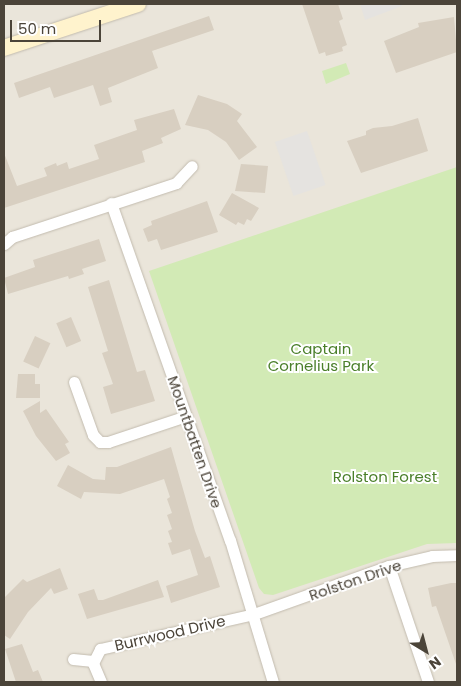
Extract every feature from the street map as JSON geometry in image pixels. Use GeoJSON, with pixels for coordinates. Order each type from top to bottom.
{"type":"FeatureCollection","features":[{"type":"Feature","properties":{"kind":"street"},"geometry":{"type":"LineString","coordinates":[[4,48],[138,4]]}},
{"type":"Feature","properties":{"kind":"street"},"geometry":{"type":"LineString","coordinates":[[4,244],[12,238],[176,183],[192,166]]}},
{"type":"Feature","properties":{"kind":"street","name":"Mountbatten Drive"},"geometry":{"type":"LineString","coordinates":[[112,203],[254,614],[273,682]]}},
{"type":"Feature","properties":{"kind":"street"},"geometry":{"type":"LineString","coordinates":[[74,382],[93,435],[100,442],[108,442],[186,416]]}},
{"type":"Feature","properties":{"kind":"street","name":"Rolston Drive"},"geometry":{"type":"LineString","coordinates":[[254,614],[389,566],[432,556],[457,555]]}},
{"type":"Feature","properties":{"kind":"street"},"geometry":{"type":"LineString","coordinates":[[389,566],[428,682]]}},
{"type":"Feature","properties":{"kind":"street","name":"Burrwood Drive"},"geometry":{"type":"LineString","coordinates":[[93,661],[100,649],[254,614]]}},
{"type":"Feature","properties":{"kind":"street"},"geometry":{"type":"LineString","coordinates":[[73,659],[93,661],[101,682]]}},
{"type":"Feature","properties":{"kind":"shaded area"},"geometry":{"type":"Polygon","coordinates":[[[4,4],[457,4],[457,682],[4,682],[4,4]]]}},
{"type":"Feature","properties":{"kind":"shaded area"},"geometry":{"type":"Polygon","coordinates":[[[360,4],[401,4],[402,6],[365,20],[360,4]]]}},
{"type":"Feature","properties":{"kind":"shaded area"},"geometry":{"type":"Polygon","coordinates":[[[307,131],[326,185],[293,196],[275,142],[307,131]]]}},
{"type":"Feature","properties":{"kind":"green space"},"geometry":{"type":"Polygon","coordinates":[[[346,63],[350,74],[326,84],[322,71],[346,63]]]}},
{"type":"Feature","properties":{"kind":"green space","name":"Captain Cornelius Park"},"geometry":{"type":"Polygon","coordinates":[[[457,167],[457,543],[427,544],[273,595],[264,594],[259,588],[149,271],[457,167]]]}},
{"type":"Feature","properties":{"kind":"building"},"geometry":{"type":"Polygon","coordinates":[[[302,4],[338,4],[343,19],[339,21],[347,45],[342,47],[343,51],[326,56],[325,52],[319,54],[302,4]]]}},
{"type":"Feature","properties":{"kind":"building"},"geometry":{"type":"Polygon","coordinates":[[[209,16],[214,30],[152,51],[158,68],[108,88],[112,102],[100,106],[93,85],[54,98],[50,87],[19,98],[14,83],[209,16]]]}},
{"type":"Feature","properties":{"kind":"building"},"geometry":{"type":"Polygon","coordinates":[[[454,17],[457,52],[396,73],[384,41],[419,27],[418,23],[454,17]]]}},
{"type":"Feature","properties":{"kind":"building"},"geometry":{"type":"Polygon","coordinates":[[[198,95],[227,104],[242,114],[237,121],[257,147],[239,160],[226,142],[208,130],[185,125],[198,95]]]}},
{"type":"Feature","properties":{"kind":"building"},"geometry":{"type":"Polygon","coordinates":[[[174,109],[181,129],[161,138],[163,143],[142,151],[145,162],[4,208],[4,153],[17,186],[47,176],[44,168],[56,163],[57,166],[67,162],[69,169],[99,159],[94,145],[137,130],[134,120],[174,109]]]}},
{"type":"Feature","properties":{"kind":"building"},"geometry":{"type":"Polygon","coordinates":[[[418,118],[428,151],[361,173],[347,141],[366,135],[366,131],[373,128],[392,126],[418,118]]]}},
{"type":"Feature","properties":{"kind":"building"},"geometry":{"type":"Polygon","coordinates":[[[241,164],[268,166],[265,193],[235,191],[241,164]]]}},
{"type":"Feature","properties":{"kind":"building"},"geometry":{"type":"Polygon","coordinates":[[[232,193],[259,208],[251,221],[247,219],[244,225],[238,222],[236,225],[219,215],[232,193]]]}},
{"type":"Feature","properties":{"kind":"building"},"geometry":{"type":"Polygon","coordinates":[[[207,201],[218,232],[161,250],[157,239],[148,242],[143,229],[152,225],[151,221],[207,201]]]}},
{"type":"Feature","properties":{"kind":"building"},"geometry":{"type":"Polygon","coordinates":[[[99,239],[106,261],[82,269],[84,274],[69,279],[68,276],[8,294],[4,278],[35,267],[33,260],[99,239]]]}},
{"type":"Feature","properties":{"kind":"building"},"geometry":{"type":"Polygon","coordinates":[[[109,280],[137,372],[145,370],[155,401],[111,414],[103,387],[113,384],[102,353],[108,351],[88,287],[109,280]]]}},
{"type":"Feature","properties":{"kind":"building"},"geometry":{"type":"Polygon","coordinates":[[[71,317],[81,341],[66,347],[56,323],[71,317]]]}},
{"type":"Feature","properties":{"kind":"building"},"geometry":{"type":"Polygon","coordinates":[[[35,336],[50,343],[39,369],[23,361],[35,336]]]}},
{"type":"Feature","properties":{"kind":"building"},"geometry":{"type":"Polygon","coordinates":[[[18,374],[35,374],[35,384],[40,384],[40,398],[16,398],[18,374]]]}},
{"type":"Feature","properties":{"kind":"building"},"geometry":{"type":"Polygon","coordinates":[[[40,401],[40,413],[46,409],[69,442],[65,444],[70,453],[56,461],[36,436],[23,411],[40,401]]]}},
{"type":"Feature","properties":{"kind":"building"},"geometry":{"type":"Polygon","coordinates":[[[171,447],[195,531],[205,558],[210,556],[220,587],[171,603],[166,586],[198,575],[190,549],[172,555],[168,543],[172,542],[168,531],[172,529],[167,515],[172,513],[167,499],[170,497],[164,479],[120,494],[84,492],[81,499],[57,486],[68,465],[93,479],[105,480],[106,467],[117,467],[171,447]]]}},
{"type":"Feature","properties":{"kind":"building"},"geometry":{"type":"Polygon","coordinates":[[[60,568],[68,589],[54,594],[51,588],[28,612],[10,639],[4,635],[4,598],[23,579],[27,582],[60,568]]]}},
{"type":"Feature","properties":{"kind":"building"},"geometry":{"type":"Polygon","coordinates":[[[158,580],[164,597],[87,619],[78,594],[94,589],[98,600],[103,600],[158,580]]]}},
{"type":"Feature","properties":{"kind":"building"},"geometry":{"type":"Polygon","coordinates":[[[457,583],[456,664],[436,606],[432,607],[428,588],[457,583]]]}},
{"type":"Feature","properties":{"kind":"building"},"geometry":{"type":"Polygon","coordinates":[[[22,644],[33,672],[38,670],[43,682],[16,682],[5,649],[22,644]]]}},
{"type":"Feature","properties":{"kind":"park label","name":"Rolston Forest"},"geometry":{"type":"Point","coordinates":[385,477]}}]}
